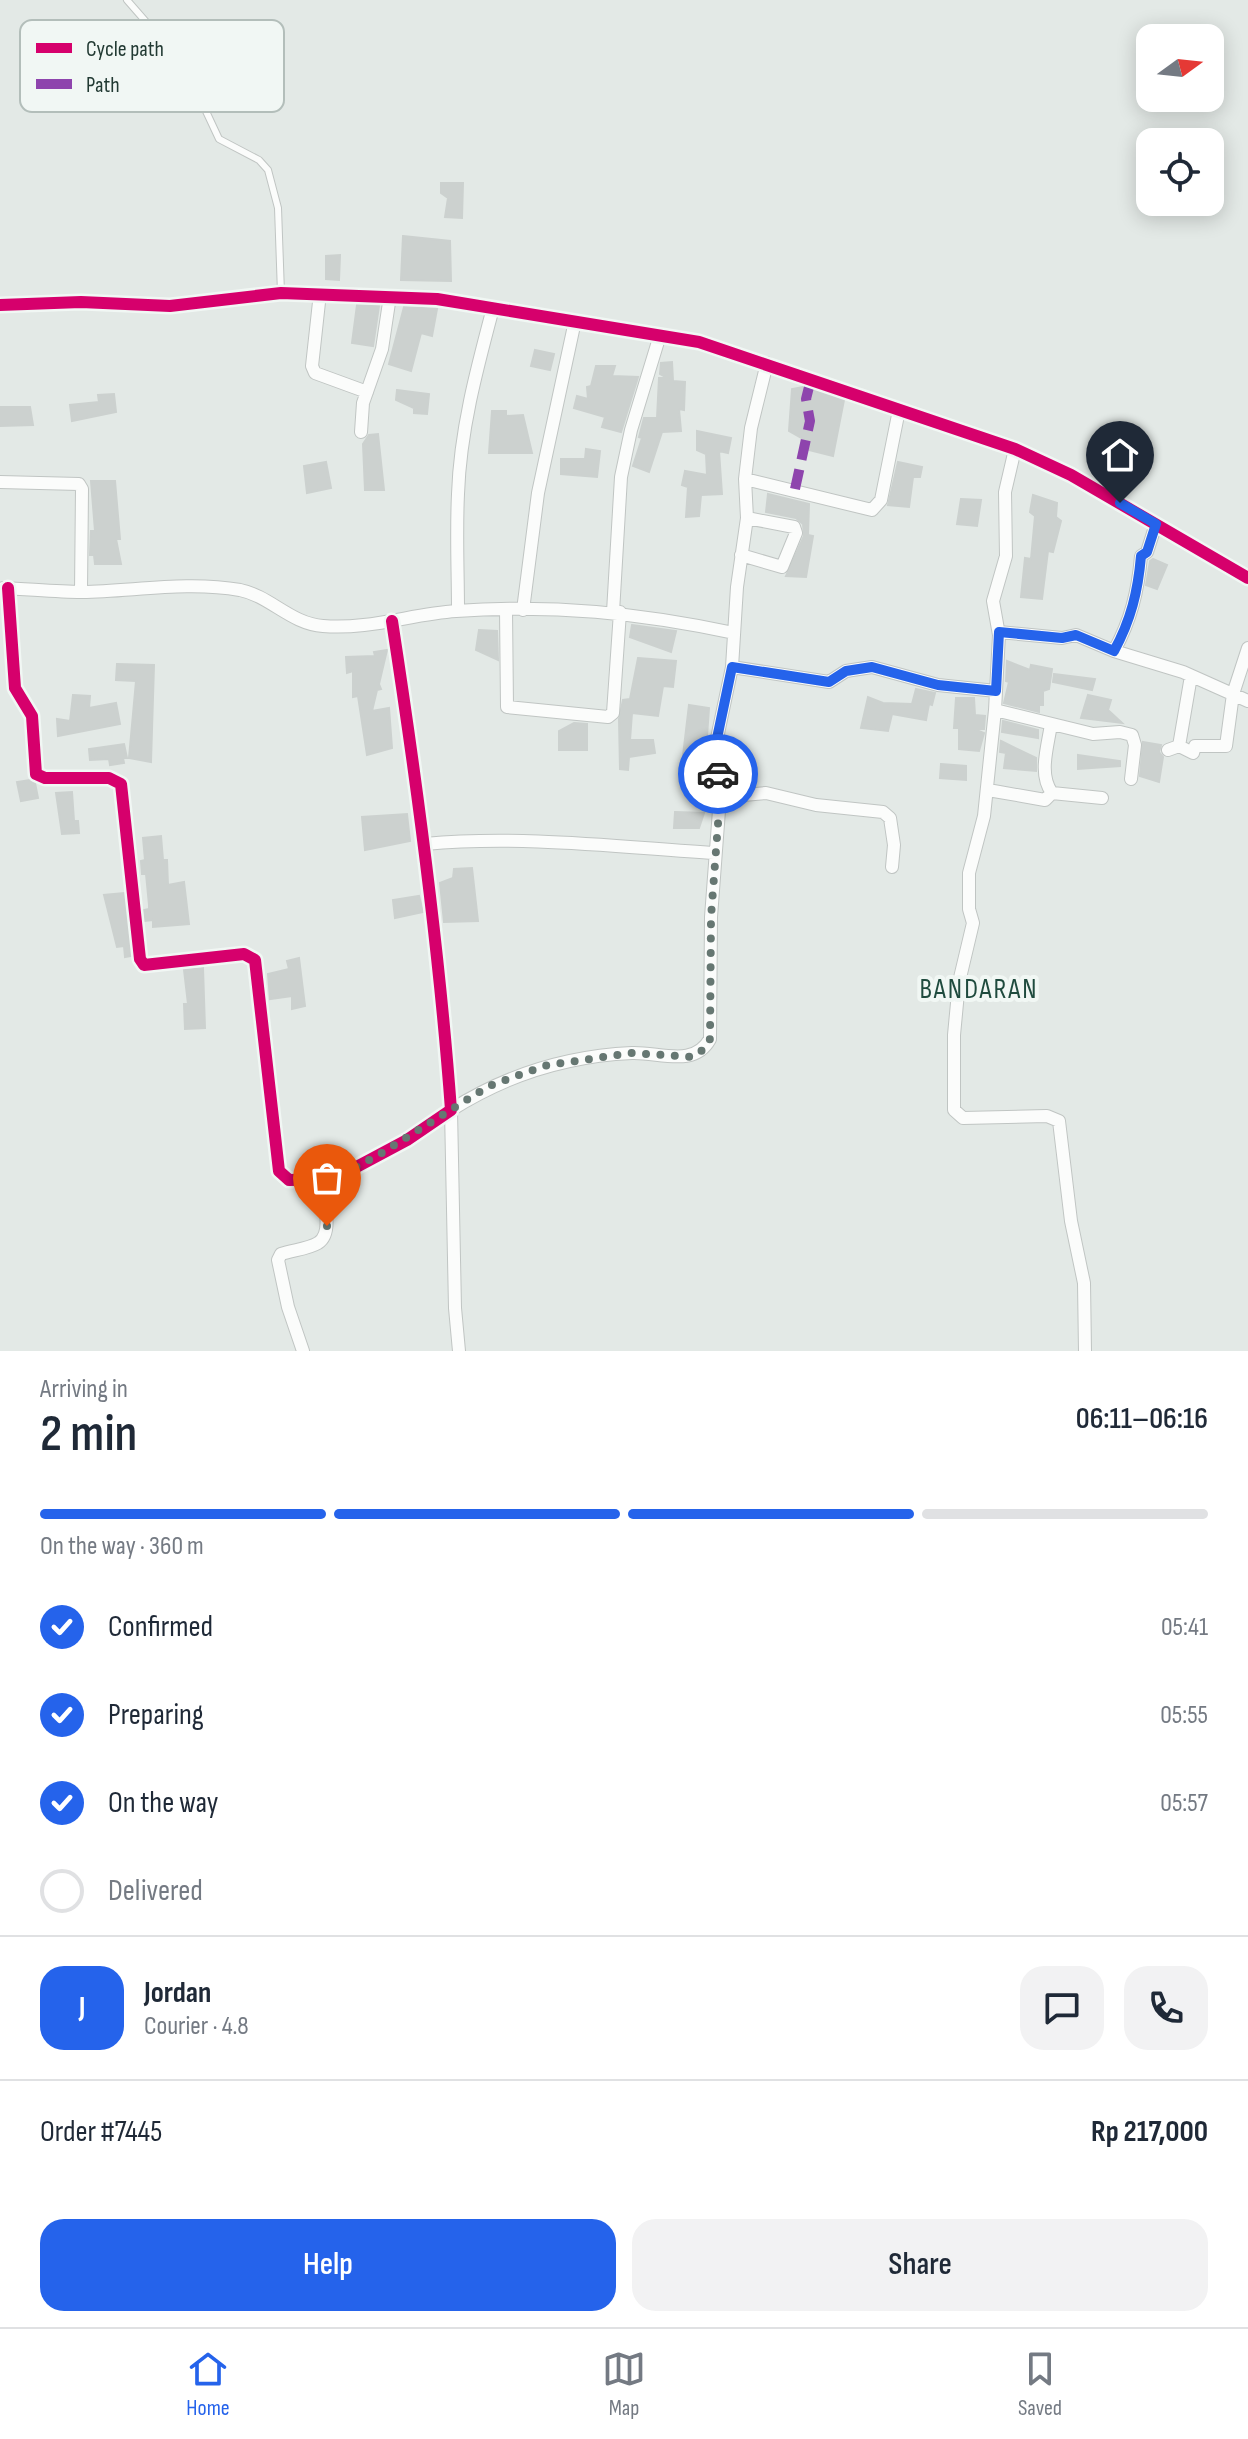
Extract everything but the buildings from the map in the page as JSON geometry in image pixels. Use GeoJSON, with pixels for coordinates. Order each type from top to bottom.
{"type":"FeatureCollection","features":[{"type":"Feature","properties":{"kind":"street"},"geometry":{"type":"LineString","coordinates":[[0,305],[81,302],[170,306],[281,293],[390,296],[437,299],[699,342],[1015,449],[1071,475],[1248,578]]}},
{"type":"Feature","properties":{"kind":"street"},"geometry":{"type":"LineString","coordinates":[[320,293],[312,366],[315,373],[367,392]]}},
{"type":"Feature","properties":{"kind":"street"},"geometry":{"type":"LineString","coordinates":[[361,432],[367,392],[382,349],[390,296]]}},
{"type":"Feature","properties":{"kind":"street"},"geometry":{"type":"LineString","coordinates":[[458,611],[458,493],[462,457],[478,364],[493,308]]}},
{"type":"Feature","properties":{"kind":"street"},"geometry":{"type":"LineString","coordinates":[[523,610],[538,493],[575,321]]}},
{"type":"Feature","properties":{"kind":"street"},"geometry":{"type":"LineString","coordinates":[[506,610],[507,707],[608,717],[613,713],[621,477],[631,430],[660,335]]}},
{"type":"Feature","properties":{"kind":"street"},"geometry":{"type":"LineString","coordinates":[[734,633],[617,612],[523,610],[458,611],[392,621],[322,626],[293,619],[244,591],[203,587],[81,592],[4,588],[15,688],[32,716],[36,774],[45,778],[109,778],[121,784],[140,959],[144,965],[244,954],[255,960],[279,1171],[289,1180],[334,1179],[407,1140],[489,1086],[548,1065],[632,1053],[693,1057],[704,1049],[710,1039],[711,917],[720,797],[716,743],[732,667],[747,518],[745,479],[751,428],[767,363]]}},
{"type":"Feature","properties":{"kind":"street"},"geometry":{"type":"LineString","coordinates":[[745,479],[872,510],[881,500],[899,410]]}},
{"type":"Feature","properties":{"kind":"street"},"geometry":{"type":"LineString","coordinates":[[1015,449],[1005,492],[1006,556],[993,601],[999,632],[995,710],[988,790],[969,873],[969,909],[973,923],[959,982],[954,1035],[954,1110],[963,1118],[1047,1116],[1059,1121],[1071,1221],[1084,1283],[1085,1351]]}},
{"type":"Feature","properties":{"kind":"street"},"geometry":{"type":"LineString","coordinates":[[0,482],[79,484],[82,489],[81,592]]}},
{"type":"Feature","properties":{"kind":"street"},"geometry":{"type":"LineString","coordinates":[[741,555],[782,567],[796,533],[794,527],[747,518]]}},
{"type":"Feature","properties":{"kind":"street"},"geometry":{"type":"LineString","coordinates":[[1114,651],[1127,627],[1138,591],[1141,556],[1147,552],[1156,524]]}},
{"type":"Feature","properties":{"kind":"street"},"geometry":{"type":"LineString","coordinates":[[392,621],[425,844],[443,1005],[451,1110],[455,1308],[459,1351]]}},
{"type":"Feature","properties":{"kind":"street"},"geometry":{"type":"LineString","coordinates":[[999,632],[1062,638],[1076,635],[1191,676],[1248,701]]}},
{"type":"Feature","properties":{"kind":"street"},"geometry":{"type":"LineString","coordinates":[[1191,676],[1174,748],[1193,753],[1195,746],[1226,746],[1233,694],[1248,648]]}},
{"type":"Feature","properties":{"kind":"street"},"geometry":{"type":"LineString","coordinates":[[732,667],[829,682],[846,671],[872,667],[938,685],[996,691]]}},
{"type":"Feature","properties":{"kind":"street"},"geometry":{"type":"LineString","coordinates":[[995,710],[1093,734],[1120,732],[1132,735],[1135,745],[1131,779]]}},
{"type":"Feature","properties":{"kind":"street"},"geometry":{"type":"LineString","coordinates":[[1051,724],[1044,779],[1052,793]]}},
{"type":"Feature","properties":{"kind":"street"},"geometry":{"type":"LineString","coordinates":[[988,790],[1045,800],[1052,793]]}},
{"type":"Feature","properties":{"kind":"street"},"geometry":{"type":"LineString","coordinates":[[720,797],[766,793],[816,805],[883,812],[890,818],[894,845],[892,867]]}},
{"type":"Feature","properties":{"kind":"street"},"geometry":{"type":"LineString","coordinates":[[1052,793],[1102,798]]}},
{"type":"Feature","properties":{"kind":"street"},"geometry":{"type":"LineString","coordinates":[[425,844],[461,841],[572,843],[715,853]]}},
{"type":"Feature","properties":{"kind":"street"},"geometry":{"type":"LineString","coordinates":[[303,1351],[288,1307],[278,1260],[281,1254],[318,1243],[325,1237],[327,1226],[319,1181]]}},
{"type":"Feature","properties":{"kind":"lane"},"geometry":{"type":"LineString","coordinates":[[127,0],[144,20]]}},
{"type":"Feature","properties":{"kind":"lane"},"geometry":{"type":"LineString","coordinates":[[206,112],[219,139],[259,160],[268,170],[278,208],[281,293]]}},
{"type":"Feature","properties":{"kind":"marked path"},"geometry":{"type":"LineString","coordinates":[[795,489],[810,421],[806,399],[811,379]]}},
{"type":"Feature","properties":{"kind":"cycle path"},"geometry":{"type":"LineString","coordinates":[[0,305],[81,302],[170,306],[281,293],[437,299],[699,342],[1015,449],[1071,475],[1248,578]]}},
{"type":"Feature","properties":{"kind":"cycle path"},"geometry":{"type":"LineString","coordinates":[[8,588],[15,688],[32,716],[36,774],[45,778],[109,778],[121,784],[140,959],[144,965],[244,954],[255,960],[279,1171],[289,1180],[334,1179],[407,1140],[451,1110],[426,865],[392,621]]}},
{"type":"Feature","properties":{"kind":"way so far"},"geometry":{"type":"LineString","coordinates":[[327,1226],[319,1181],[334,1179],[407,1140],[489,1086],[548,1065],[575,1060],[632,1053],[693,1057],[704,1049],[710,1039],[711,917],[720,797],[718,774]]}},
{"type":"Feature","properties":{"kind":"district","name":"BANDARAN"},"geometry":{"type":"Point","coordinates":[979,988]}},
{"type":"Feature","properties":{"kind":"route"},"geometry":{"type":"LineString","coordinates":[[718,774],[716,743],[732,667],[810,682],[829,682],[846,671],[872,667],[938,685],[996,691],[999,632],[1062,638],[1076,635],[1114,651],[1127,627],[1138,591],[1141,556],[1147,552],[1156,524],[1120,503]]}}]}
